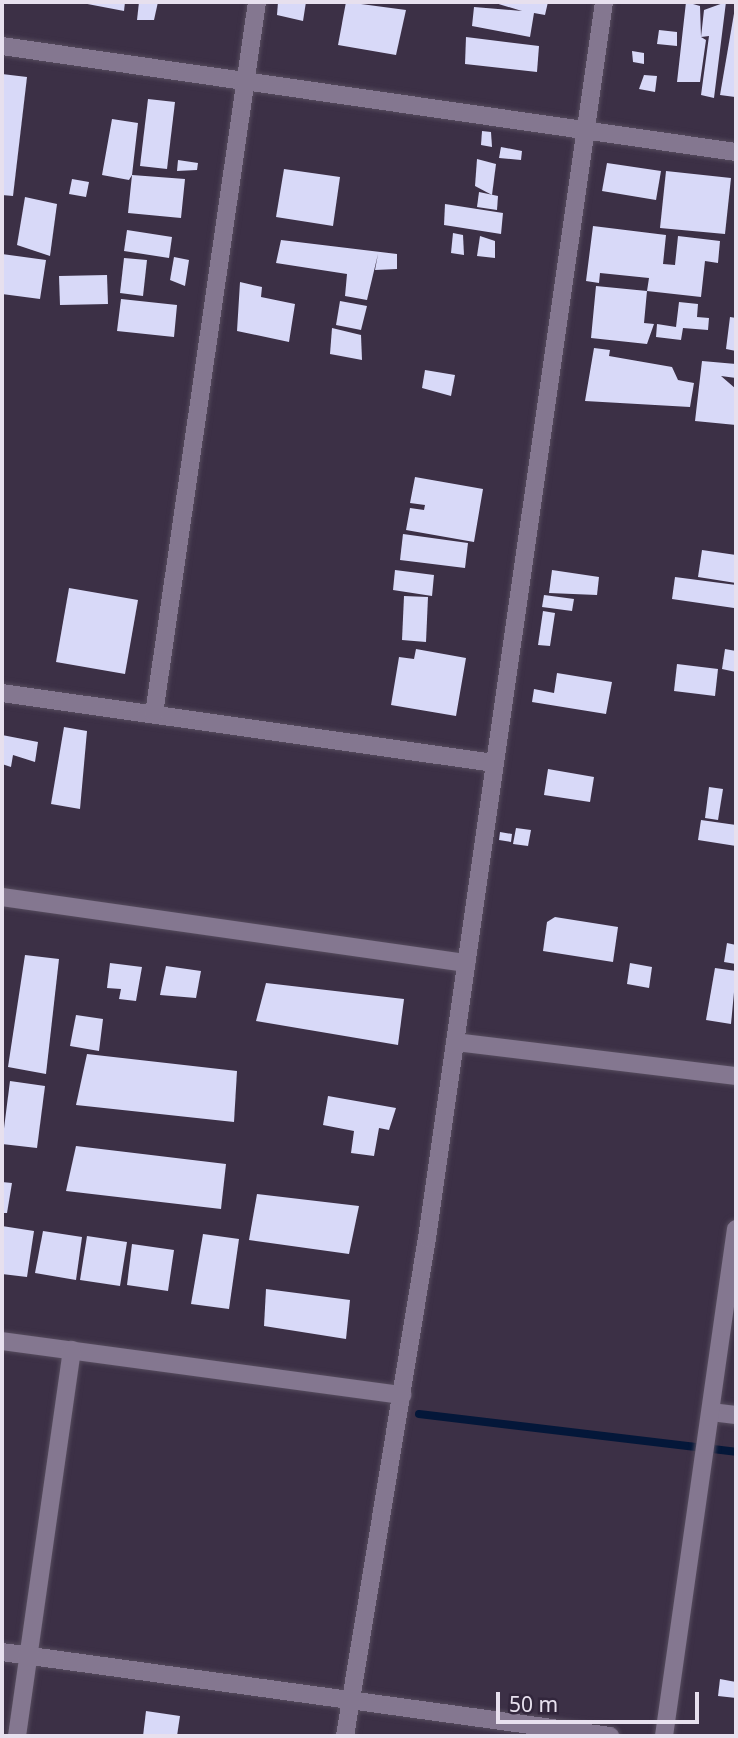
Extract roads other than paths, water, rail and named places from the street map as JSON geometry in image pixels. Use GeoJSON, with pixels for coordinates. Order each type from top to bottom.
{"type":"FeatureCollection","features":[{"type":"Feature","properties":{"kind":"street"},"geometry":{"type":"LineString","coordinates":[[154,714],[257,2]]}},
{"type":"Feature","properties":{"kind":"street"},"geometry":{"type":"LineString","coordinates":[[345,1736],[402,1395],[455,1042],[604,2]]}},
{"type":"Feature","properties":{"kind":"street"},"geometry":{"type":"LineString","coordinates":[[2,46],[736,152]]}},
{"type":"Feature","properties":{"kind":"street"},"geometry":{"type":"LineString","coordinates":[[2,693],[494,763]]}},
{"type":"Feature","properties":{"kind":"street"},"geometry":{"type":"LineString","coordinates":[[2,897],[466,963]]}},
{"type":"Feature","properties":{"kind":"street"},"geometry":{"type":"LineString","coordinates":[[455,1042],[736,1076]]}},
{"type":"Feature","properties":{"kind":"street"},"geometry":{"type":"LineString","coordinates":[[664,1736],[736,1229]]}},
{"type":"Feature","properties":{"kind":"street"},"geometry":{"type":"LineString","coordinates":[[2,1341],[402,1395]]}},
{"type":"Feature","properties":{"kind":"street"},"geometry":{"type":"LineString","coordinates":[[16,1736],[72,1350]]}},
{"type":"Feature","properties":{"kind":"street"},"geometry":{"type":"LineString","coordinates":[[711,1412],[736,1415]]}},
{"type":"Feature","properties":{"kind":"street"},"geometry":{"type":"LineString","coordinates":[[2,1652],[611,1736]]}},
{"type":"Feature","properties":{"kind":"waterway"},"geometry":{"type":"LineString","coordinates":[[419,1414],[736,1452]]}}]}
